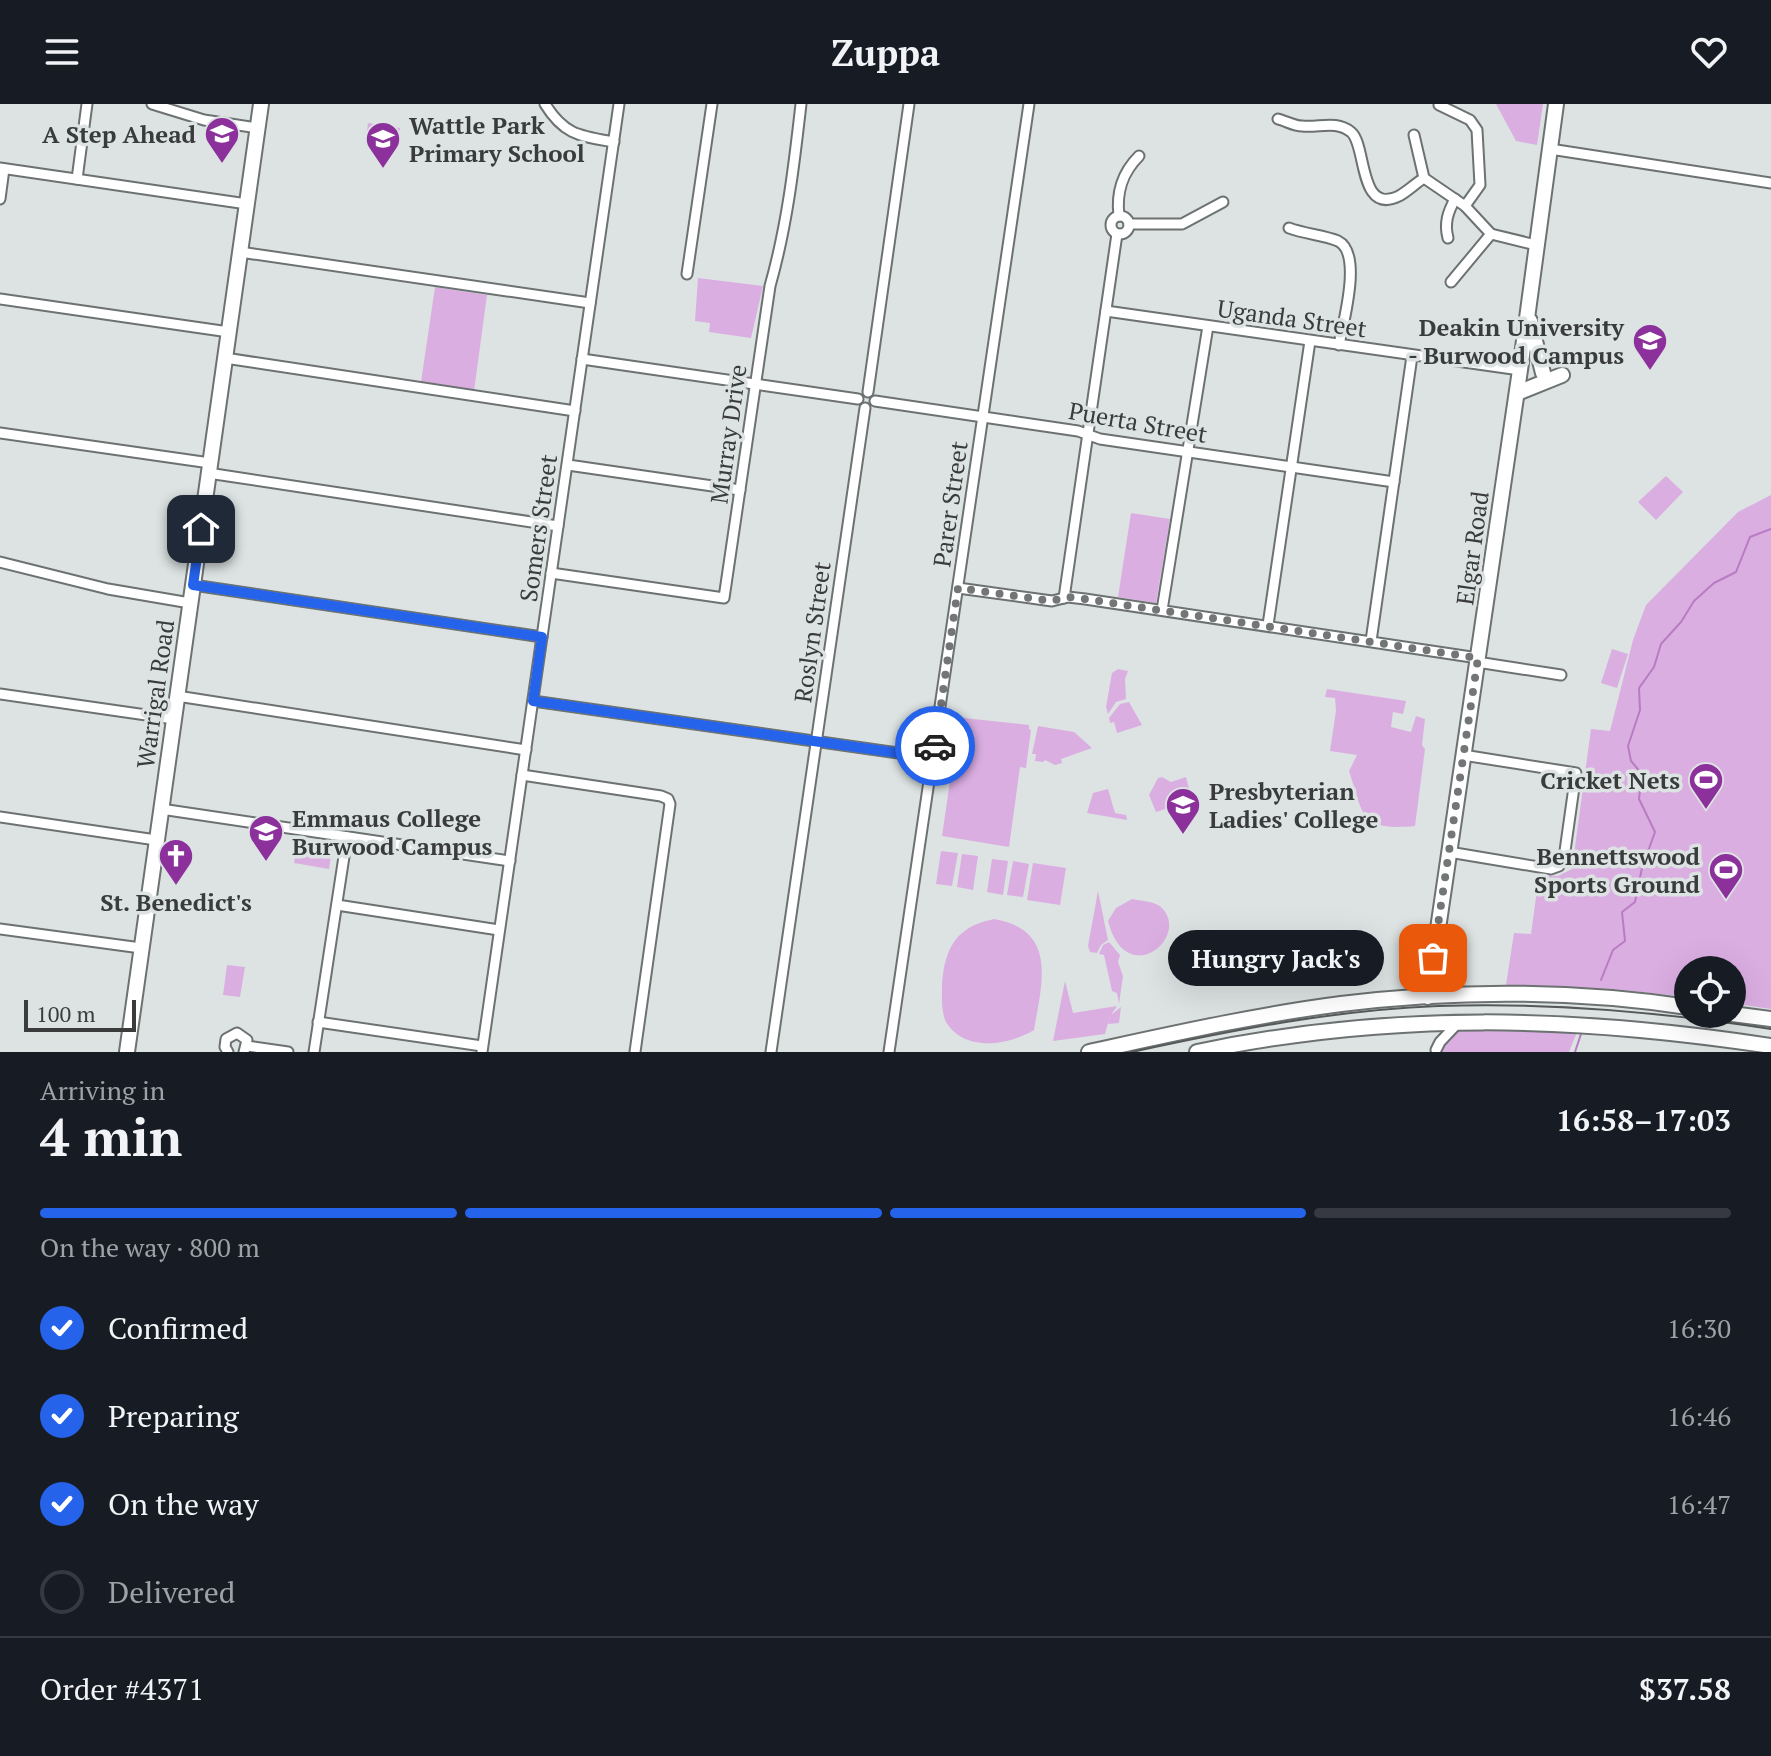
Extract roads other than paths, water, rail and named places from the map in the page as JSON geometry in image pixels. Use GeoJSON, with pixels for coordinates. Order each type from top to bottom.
{"type":"FeatureCollection","features":[{"type":"Feature","properties":{"kind":"main road","name":"Warrigal Road"},"geometry":{"type":"LineString","coordinates":[[127,1052],[261,104]]}},
{"type":"Feature","properties":{"kind":"main road","name":"Elgar Road"},"geometry":{"type":"LineString","coordinates":[[1429,1022],[1432,966],[1517,393],[1556,104]]}},
{"type":"Feature","properties":{"kind":"main road"},"geometry":{"type":"LineString","coordinates":[[1528,313],[1543,373]]}},
{"type":"Feature","properties":{"kind":"main road"},"geometry":{"type":"LineString","coordinates":[[1517,393],[1562,375]]}},
{"type":"Feature","properties":{"kind":"main road"},"geometry":{"type":"LineString","coordinates":[[1432,966],[1437,984],[1448,996]]}},
{"type":"Feature","properties":{"kind":"main road"},"geometry":{"type":"LineString","coordinates":[[1089,1052],[1309,1009],[1428,997],[1566,996],[1674,1006]]}},
{"type":"Feature","properties":{"kind":"main road"},"geometry":{"type":"LineString","coordinates":[[1746,1016],[1771,1019]]}},
{"type":"Feature","properties":{"kind":"main road"},"geometry":{"type":"LineString","coordinates":[[1197,1052],[1230,1049],[1312,1031],[1429,1022],[1600,1025],[1696,1034],[1765,1048]]}},
{"type":"Feature","properties":{"kind":"street"},"geometry":{"type":"LineString","coordinates":[[77,179],[87,104]]}},
{"type":"Feature","properties":{"kind":"street"},"geometry":{"type":"LineString","coordinates":[[152,104],[204,120],[258,128]]}},
{"type":"Feature","properties":{"kind":"street"},"geometry":{"type":"LineString","coordinates":[[545,104],[562,128],[614,142]]}},
{"type":"Feature","properties":{"kind":"street","name":"Somers Street"},"geometry":{"type":"LineString","coordinates":[[482,1049],[619,104]]}},
{"type":"Feature","properties":{"kind":"street"},"geometry":{"type":"LineString","coordinates":[[687,274],[712,104]]}},
{"type":"Feature","properties":{"kind":"street","name":"Murray Drive"},"geometry":{"type":"LineString","coordinates":[[551,573],[724,598],[770,286],[781,247],[792,183],[801,104]]}},
{"type":"Feature","properties":{"kind":"street"},"geometry":{"type":"LineString","coordinates":[[868,392],[909,104]]}},
{"type":"Feature","properties":{"kind":"street","name":"Parer Street"},"geometry":{"type":"LineString","coordinates":[[889,1052],[1029,104]]}},
{"type":"Feature","properties":{"kind":"street"},"geometry":{"type":"LineString","coordinates":[[1439,105],[1470,120],[1477,130],[1480,185],[1465,206]]}},
{"type":"Feature","properties":{"kind":"street"},"geometry":{"type":"LineString","coordinates":[[1278,119],[1301,126],[1334,125],[1348,129],[1357,137],[1365,177],[1370,189],[1377,195],[1396,197],[1424,178]]}},
{"type":"Feature","properties":{"kind":"street"},"geometry":{"type":"LineString","coordinates":[[1414,135],[1424,178],[1465,206],[1491,234],[1536,245]]}},
{"type":"Feature","properties":{"kind":"street"},"geometry":{"type":"LineString","coordinates":[[1550,149],[1771,183]]}},
{"type":"Feature","properties":{"kind":"street"},"geometry":{"type":"LineString","coordinates":[[1119,216],[1118,197],[1122,180],[1139,156]]}},
{"type":"Feature","properties":{"kind":"street"},"geometry":{"type":"LineString","coordinates":[[0,199],[2,168],[247,204]]}},
{"type":"Feature","properties":{"kind":"street"},"geometry":{"type":"LineString","coordinates":[[1448,238],[1445,228],[1455,199]]}},
{"type":"Feature","properties":{"kind":"street"},"geometry":{"type":"LineString","coordinates":[[1129,224],[1182,224],[1223,202]]}},
{"type":"Feature","properties":{"kind":"street"},"geometry":{"type":"LineString","coordinates":[[1117,234],[1112,230],[1114,219],[1124,217],[1129,224]]}},
{"type":"Feature","properties":{"kind":"street"},"geometry":{"type":"LineString","coordinates":[[1117,234],[1126,232],[1129,224]]}},
{"type":"Feature","properties":{"kind":"street"},"geometry":{"type":"LineString","coordinates":[[1289,228],[1336,240],[1345,245],[1350,255],[1350,283],[1339,345]]}},
{"type":"Feature","properties":{"kind":"street"},"geometry":{"type":"LineString","coordinates":[[1064,598],[1117,234]]}},
{"type":"Feature","properties":{"kind":"street"},"geometry":{"type":"LineString","coordinates":[[1451,282],[1491,234]]}},
{"type":"Feature","properties":{"kind":"street"},"geometry":{"type":"LineString","coordinates":[[240,252],[590,303]]}},
{"type":"Feature","properties":{"kind":"street"},"geometry":{"type":"LineString","coordinates":[[0,299],[229,332]]}},
{"type":"Feature","properties":{"kind":"street","name":"Uganda Street"},"geometry":{"type":"LineString","coordinates":[[1106,311],[1520,370]]}},
{"type":"Feature","properties":{"kind":"street"},"geometry":{"type":"LineString","coordinates":[[1162,610],[1208,326]]}},
{"type":"Feature","properties":{"kind":"street"},"geometry":{"type":"LineString","coordinates":[[1268,625],[1310,341]]}},
{"type":"Feature","properties":{"kind":"street"},"geometry":{"type":"LineString","coordinates":[[1371,641],[1412,356]]}},
{"type":"Feature","properties":{"kind":"street"},"geometry":{"type":"LineString","coordinates":[[225,358],[575,411]]}},
{"type":"Feature","properties":{"kind":"street"},"geometry":{"type":"LineString","coordinates":[[582,359],[858,399]]}},
{"type":"Feature","properties":{"kind":"street"},"geometry":{"type":"LineString","coordinates":[[863,392],[868,392],[875,401],[871,408],[865,408],[858,399],[863,392]]}},
{"type":"Feature","properties":{"kind":"street","name":"Puerta Street"},"geometry":{"type":"LineString","coordinates":[[875,401],[1100,439],[1394,482]]}},
{"type":"Feature","properties":{"kind":"street","name":"Roslyn Street"},"geometry":{"type":"LineString","coordinates":[[771,1052],[865,408]]}},
{"type":"Feature","properties":{"kind":"street"},"geometry":{"type":"LineString","coordinates":[[0,433],[558,526]]}},
{"type":"Feature","properties":{"kind":"street"},"geometry":{"type":"LineString","coordinates":[[568,465],[740,490]]}},
{"type":"Feature","properties":{"kind":"street"},"geometry":{"type":"LineString","coordinates":[[0,562],[108,589],[190,603]]}},
{"type":"Feature","properties":{"kind":"street"},"geometry":{"type":"LineString","coordinates":[[193,585],[542,637]]}},
{"type":"Feature","properties":{"kind":"street"},"geometry":{"type":"LineString","coordinates":[[958,588],[1052,601],[1064,598],[1268,625],[1561,675]]}},
{"type":"Feature","properties":{"kind":"street"},"geometry":{"type":"LineString","coordinates":[[0,694],[174,719]]}},
{"type":"Feature","properties":{"kind":"street"},"geometry":{"type":"LineString","coordinates":[[177,696],[526,750]]}},
{"type":"Feature","properties":{"kind":"street"},"geometry":{"type":"LineString","coordinates":[[533,701],[933,758]]}},
{"type":"Feature","properties":{"kind":"street"},"geometry":{"type":"LineString","coordinates":[[1449,852],[1551,869],[1559,866],[1564,858],[1576,773],[1463,755]]}},
{"type":"Feature","properties":{"kind":"street"},"geometry":{"type":"LineString","coordinates":[[522,775],[668,799],[670,804],[635,1052]]}},
{"type":"Feature","properties":{"kind":"street"},"geometry":{"type":"LineString","coordinates":[[161,809],[510,861]]}},
{"type":"Feature","properties":{"kind":"street"},"geometry":{"type":"LineString","coordinates":[[0,817],[156,840]]}},
{"type":"Feature","properties":{"kind":"street"},"geometry":{"type":"LineString","coordinates":[[314,1052],[347,837]]}},
{"type":"Feature","properties":{"kind":"street"},"geometry":{"type":"LineString","coordinates":[[337,905],[499,930]]}},
{"type":"Feature","properties":{"kind":"street"},"geometry":{"type":"LineString","coordinates":[[0,929],[141,948]]}},
{"type":"Feature","properties":{"kind":"street"},"geometry":{"type":"LineString","coordinates":[[318,1022],[482,1049]]}},
{"type":"Feature","properties":{"kind":"street"},"geometry":{"type":"LineString","coordinates":[[1429,1022],[1436,1051]]}},
{"type":"Feature","properties":{"kind":"street"},"geometry":{"type":"LineString","coordinates":[[1436,1051],[1446,1033],[1459,1022]]}},
{"type":"Feature","properties":{"kind":"street"},"geometry":{"type":"LineString","coordinates":[[228,1052],[225,1043],[233,1033],[242,1034],[246,1049],[288,1052]]}},
{"type":"Feature","properties":{"kind":"waterway"},"geometry":{"type":"LineString","coordinates":[[1601,980],[1613,950],[1625,941],[1622,912],[1635,902],[1642,868],[1655,832],[1639,799],[1642,774],[1631,761],[1628,746],[1640,710],[1639,688],[1654,667],[1661,644],[1681,622],[1694,601],[1714,583],[1736,572],[1750,537],[1771,529]]}},
{"type":"Feature","properties":{"kind":"waterway"},"geometry":{"type":"LineString","coordinates":[[1575,1052],[1581,1034]]}},
{"type":"Feature","properties":{"kind":"tram line"},"geometry":{"type":"LineString","coordinates":[[1132,1052],[1284,1022],[1438,1006],[1605,1010],[1771,1029]]}},
{"type":"Feature","properties":{"kind":"place","name":"A Step Ahead"},"geometry":{"type":"Point","coordinates":[222,165]}},
{"type":"Feature","properties":{"kind":"place","name":"Wattle Park Primary School"},"geometry":{"type":"Point","coordinates":[383,170]}},
{"type":"Feature","properties":{"kind":"place","name":"Deakin University - Burwood Campus"},"geometry":{"type":"Point","coordinates":[1650,372]}},
{"type":"Feature","properties":{"kind":"place","name":"Cricket Nets"},"geometry":{"type":"Point","coordinates":[1706,811]}},
{"type":"Feature","properties":{"kind":"place","name":"Presbyterian Ladies' College"},"geometry":{"type":"Point","coordinates":[1183,836]}},
{"type":"Feature","properties":{"kind":"place","name":"Emmaus College Burwood Campus"},"geometry":{"type":"Point","coordinates":[266,863]}},
{"type":"Feature","properties":{"kind":"place","name":"St. Benedict's"},"geometry":{"type":"Point","coordinates":[176,887]}},
{"type":"Feature","properties":{"kind":"place","name":"Bennettswood Sports Ground"},"geometry":{"type":"Point","coordinates":[1726,901]}},
{"type":"Feature","properties":{"kind":"place","name":"Hungry Jack's"},"geometry":{"type":"Point","coordinates":[1433,958]}}]}
